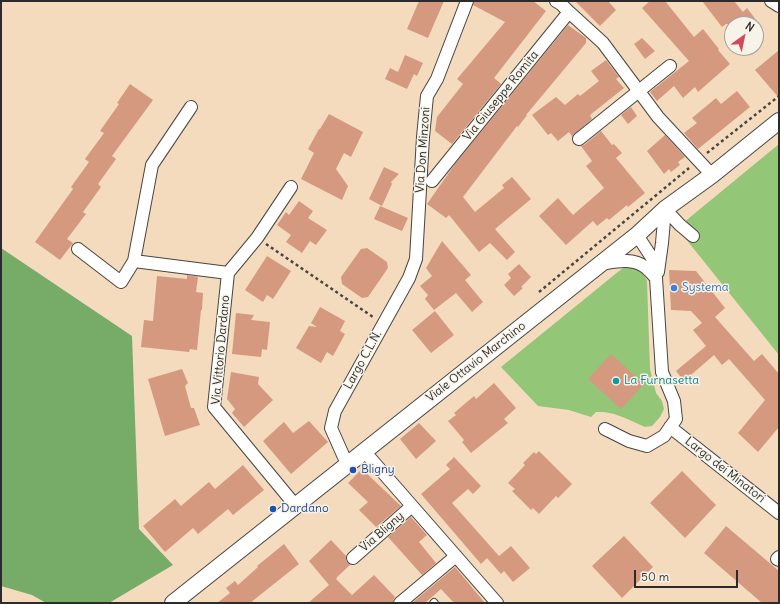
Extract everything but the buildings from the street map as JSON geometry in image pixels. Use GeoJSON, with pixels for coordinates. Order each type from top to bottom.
{"type":"FeatureCollection","features":[{"type":"Feature","properties":{"kind":"street","name":"Via Don Minzoni"},"geometry":{"type":"LineString","coordinates":[[416,259],[423,137],[427,96],[436,79],[467,1]]}},
{"type":"Feature","properties":{"kind":"street"},"geometry":{"type":"LineString","coordinates":[[556,1],[603,44],[658,117],[712,175]]}},
{"type":"Feature","properties":{"kind":"street"},"geometry":{"type":"LineString","coordinates":[[771,1],[779,6]]}},
{"type":"Feature","properties":{"kind":"street","name":"Via Giuseppe Romita"},"geometry":{"type":"LineString","coordinates":[[432,181],[569,12]]}},
{"type":"Feature","properties":{"kind":"street"},"geometry":{"type":"LineString","coordinates":[[579,139],[670,66]]}},
{"type":"Feature","properties":{"kind":"street"},"geometry":{"type":"LineString","coordinates":[[78,249],[121,282],[134,260],[152,165],[191,107]]}},
{"type":"Feature","properties":{"kind":"street","name":"Viale Ottavio Marchino"},"geometry":{"type":"LineString","coordinates":[[172,603],[779,121]]}},
{"type":"Feature","properties":{"kind":"street"},"geometry":{"type":"LineString","coordinates":[[134,260],[228,273],[257,238],[291,187]]}},
{"type":"Feature","properties":{"kind":"street"},"geometry":{"type":"LineString","coordinates":[[665,210],[693,236]]}},
{"type":"Feature","properties":{"kind":"street"},"geometry":{"type":"LineString","coordinates":[[656,278],[660,260],[665,210]]}},
{"type":"Feature","properties":{"kind":"street"},"geometry":{"type":"LineString","coordinates":[[605,429],[629,441],[647,446],[664,436],[676,419],[674,401],[662,372],[654,261],[637,235]]}},
{"type":"Feature","properties":{"kind":"street","name":"Largo C.L.N."},"geometry":{"type":"LineString","coordinates":[[347,464],[331,428],[335,411],[409,278],[416,259]]}},
{"type":"Feature","properties":{"kind":"street"},"geometry":{"type":"LineString","coordinates":[[600,264],[632,261],[646,267],[656,278]]}},
{"type":"Feature","properties":{"kind":"street","name":"Via Vittorio Dardano"},"geometry":{"type":"LineString","coordinates":[[228,273],[214,407],[295,505]]}},
{"type":"Feature","properties":{"kind":"street","name":"Largo dei Minatori"},"geometry":{"type":"LineString","coordinates":[[670,427],[779,513]]}},
{"type":"Feature","properties":{"kind":"street","name":"Via Bligny"},"geometry":{"type":"LineString","coordinates":[[364,451],[497,603]]}},
{"type":"Feature","properties":{"kind":"street","name":"Via Bligny"},"geometry":{"type":"LineString","coordinates":[[353,558],[412,506]]}},
{"type":"Feature","properties":{"kind":"street"},"geometry":{"type":"LineString","coordinates":[[400,603],[456,556]]}},
{"type":"Feature","properties":{"kind":"street"},"geometry":{"type":"LineString","coordinates":[[779,556],[777,559],[779,560]]}},
{"type":"Feature","properties":{"kind":"path"},"geometry":{"type":"LineString","coordinates":[[539,292],[779,96]]}},
{"type":"Feature","properties":{"kind":"path"},"geometry":{"type":"LineString","coordinates":[[257,238],[383,324]]}},
{"type":"Feature","properties":{"kind":"green space"},"geometry":{"type":"Polygon","coordinates":[[[779,144],[779,355],[677,228],[779,144]]]}},
{"type":"Feature","properties":{"kind":"green space"},"geometry":{"type":"Polygon","coordinates":[[[1,248],[132,336],[139,529],[173,565],[109,603],[46,603],[32,595],[1,586],[1,248]]]}},
{"type":"Feature","properties":{"kind":"green space"},"geometry":{"type":"Polygon","coordinates":[[[625,267],[639,270],[647,281],[650,369],[656,393],[662,401],[664,409],[660,417],[652,426],[645,427],[625,418],[604,412],[596,412],[591,417],[569,410],[538,406],[501,367],[625,267]]]}},
{"type":"Feature","properties":{"kind":"place","name":"Systema"},"geometry":{"type":"Point","coordinates":[674,288]}},
{"type":"Feature","properties":{"kind":"place","name":"La Furnasetta"},"geometry":{"type":"Point","coordinates":[616,381]}},
{"type":"Feature","properties":{"kind":"place","name":"Bligny"},"geometry":{"type":"Point","coordinates":[353,470]}},
{"type":"Feature","properties":{"kind":"place","name":"Dardano"},"geometry":{"type":"Point","coordinates":[273,509]}}]}
